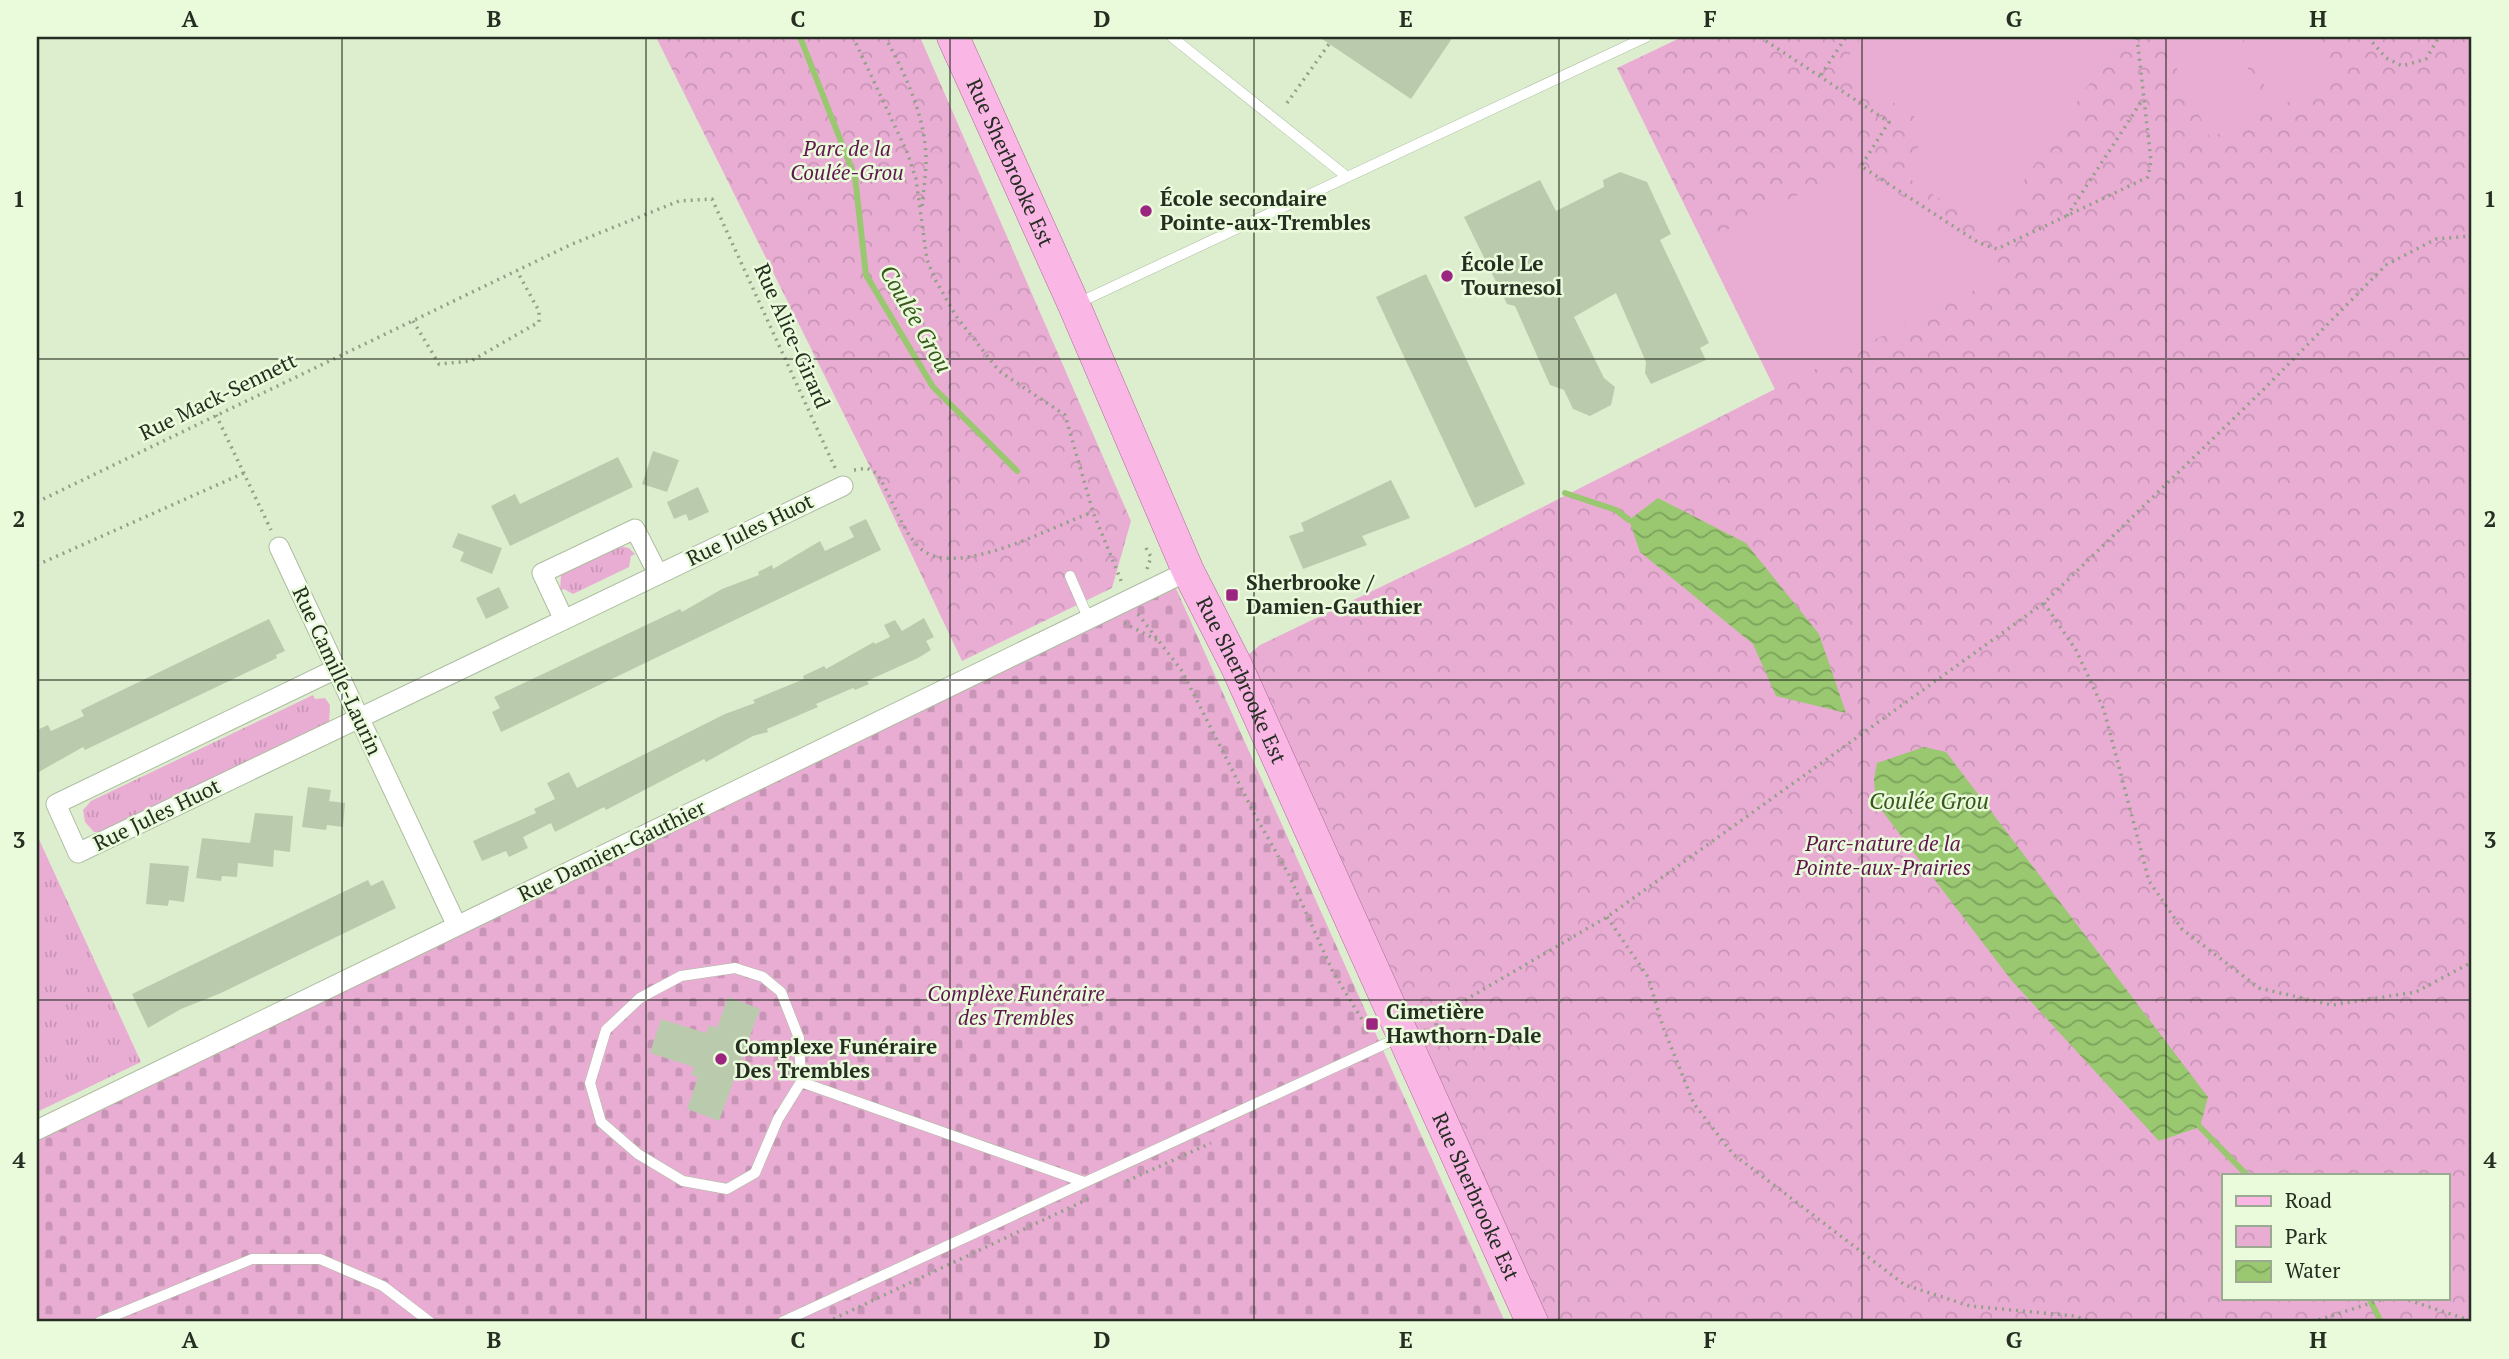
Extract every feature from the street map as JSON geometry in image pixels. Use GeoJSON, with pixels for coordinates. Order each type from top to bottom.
{"type":"FeatureCollection","features":[{"type":"Feature","properties":{"kind":"main road","name":"Rue Sherbrooke Est"},"geometry":{"type":"LineString","coordinates":[[953,37],[1074,305],[1188,571],[1236,664],[1532,1322]]}},
{"type":"Feature","properties":{"kind":"street","name":"Rue Jules Huot"},"geometry":{"type":"LineString","coordinates":[[336,670],[56,804],[78,853],[564,620],[848,478]]}},
{"type":"Feature","properties":{"kind":"street"},"geometry":{"type":"LineString","coordinates":[[564,620],[542,573],[635,529],[658,574]]}},
{"type":"Feature","properties":{"kind":"street","name":"Rue Camille-Laurin"},"geometry":{"type":"LineString","coordinates":[[279,547],[457,926]]}},
{"type":"Feature","properties":{"kind":"street","name":"Rue Damien-Gauthier"},"geometry":{"type":"LineString","coordinates":[[37,1130],[1188,571]]}},
{"type":"Feature","properties":{"kind":"lane"},"geometry":{"type":"LineString","coordinates":[[1172,37],[1346,176]]}},
{"type":"Feature","properties":{"kind":"lane"},"geometry":{"type":"LineString","coordinates":[[1074,305],[1646,37]]}},
{"type":"Feature","properties":{"kind":"lane"},"geometry":{"type":"LineString","coordinates":[[1070,576],[1090,620]]}},
{"type":"Feature","properties":{"kind":"lane"},"geometry":{"type":"LineString","coordinates":[[735,968],[762,977],[781,992],[799,1038],[801,1082],[778,1119],[755,1173],[727,1189],[682,1181],[638,1154],[601,1122],[590,1083],[606,1030],[639,998],[681,976],[735,968]]}},
{"type":"Feature","properties":{"kind":"lane"},"geometry":{"type":"LineString","coordinates":[[782,1322],[1403,1036]]}},
{"type":"Feature","properties":{"kind":"lane"},"geometry":{"type":"LineString","coordinates":[[801,1082],[1084,1182]]}},
{"type":"Feature","properties":{"kind":"lane"},"geometry":{"type":"LineString","coordinates":[[99,1322],[252,1259],[320,1259],[383,1286],[430,1322]]}},
{"type":"Feature","properties":{"kind":"path"},"geometry":{"type":"LineString","coordinates":[[853,37],[907,152],[916,179],[927,260],[956,316],[999,371],[1065,415],[1093,512],[1123,584]]}},
{"type":"Feature","properties":{"kind":"path"},"geometry":{"type":"LineString","coordinates":[[885,37],[898,61],[922,129],[926,159],[921,214]]}},
{"type":"Feature","properties":{"kind":"path"},"geometry":{"type":"LineString","coordinates":[[1760,37],[1889,122],[1861,166],[1979,243],[1997,248],[2148,177],[2151,161],[2137,37]]}},
{"type":"Feature","properties":{"kind":"path"},"geometry":{"type":"LineString","coordinates":[[1821,75],[1846,37]]}},
{"type":"Feature","properties":{"kind":"path"},"geometry":{"type":"LineString","coordinates":[[2368,37],[2386,58],[2402,66],[2426,60],[2439,37]]}},
{"type":"Feature","properties":{"kind":"path"},"geometry":{"type":"LineString","coordinates":[[1287,103],[1329,44]]}},
{"type":"Feature","properties":{"kind":"path"},"geometry":{"type":"LineString","coordinates":[[2066,217],[2144,98]]}},
{"type":"Feature","properties":{"kind":"path","name":"Rue Mack-Sennett"},"geometry":{"type":"LineString","coordinates":[[37,502],[572,244],[678,201],[712,199]]}},
{"type":"Feature","properties":{"kind":"path","name":"Rue Alice-Girard"},"geometry":{"type":"LineString","coordinates":[[712,199],[848,478]]}},
{"type":"Feature","properties":{"kind":"path"},"geometry":{"type":"LineString","coordinates":[[1436,1017],[1606,916],[2044,603],[2264,389],[2386,265],[2436,239],[2472,236]]}},
{"type":"Feature","properties":{"kind":"path"},"geometry":{"type":"LineString","coordinates":[[413,321],[439,364],[471,361],[539,322],[538,311],[517,271]]}},
{"type":"Feature","properties":{"kind":"path"},"geometry":{"type":"LineString","coordinates":[[216,415],[279,547]]}},
{"type":"Feature","properties":{"kind":"path"},"geometry":{"type":"LineString","coordinates":[[848,478],[867,468],[876,473],[914,540],[937,559],[983,555],[1093,512]]}},
{"type":"Feature","properties":{"kind":"path"},"geometry":{"type":"LineString","coordinates":[[37,565],[244,473]]}},
{"type":"Feature","properties":{"kind":"path"},"geometry":{"type":"LineString","coordinates":[[1142,574],[1150,561],[1146,548]]}},
{"type":"Feature","properties":{"kind":"path"},"geometry":{"type":"LineString","coordinates":[[2044,603],[2077,650],[2104,710],[2148,881],[2182,929],[2259,988],[2332,1005],[2416,992],[2472,962]]}},
{"type":"Feature","properties":{"kind":"path"},"geometry":{"type":"LineString","coordinates":[[1134,607],[1182,671],[1255,815],[1289,874],[1333,972],[1368,1033]]}},
{"type":"Feature","properties":{"kind":"path"},"geometry":{"type":"LineString","coordinates":[[1118,618],[1159,641]]}},
{"type":"Feature","properties":{"kind":"path"},"geometry":{"type":"LineString","coordinates":[[1606,916],[1648,977],[1663,1027],[1694,1104],[1733,1154],[1905,1285],[1970,1307],[2075,1316],[2093,1322]]}},
{"type":"Feature","properties":{"kind":"path"},"geometry":{"type":"LineString","coordinates":[[1426,1009],[1436,1017]]}},
{"type":"Feature","properties":{"kind":"path"},"geometry":{"type":"LineString","coordinates":[[1436,1017],[1436,1032]]}},
{"type":"Feature","properties":{"kind":"path"},"geometry":{"type":"LineString","coordinates":[[827,1322],[1090,1198]]}},
{"type":"Feature","properties":{"kind":"path"},"geometry":{"type":"LineString","coordinates":[[2312,1322],[2381,1300]]}},
{"type":"Feature","properties":{"kind":"path"},"geometry":{"type":"LineString","coordinates":[[2408,1300],[2472,1321]]}},
{"type":"Feature","properties":{"kind":"green space","name":"Parc de la Coulée-Grou"},"geometry":{"type":"Polygon","coordinates":[[[656,37],[920,37],[1131,521],[1112,588],[962,661],[872,471],[656,37]]]}},
{"type":"Feature","properties":{"kind":"green space","name":"Parc-nature de la Pointe-aux-Prairies"},"geometry":{"type":"Polygon","coordinates":[[[1682,37],[2472,37],[2472,1322],[1532,1322],[1236,665],[1260,645],[1472,543],[1775,389],[1617,68],[1682,37]]]}},
{"type":"Feature","properties":{"kind":"green space"},"geometry":{"type":"Polygon","coordinates":[[[1861,37],[2121,37],[1989,232],[1901,173],[1931,128],[1841,67],[1861,37]]]}},
{"type":"Feature","properties":{"kind":"green space"},"geometry":{"type":"Polygon","coordinates":[[[2233,37],[2268,111],[2210,138],[2163,39],[2233,37]]]}},
{"type":"Feature","properties":{"kind":"green space"},"geometry":{"type":"Polygon","coordinates":[[[2242,37],[2318,37],[2338,79],[2275,108],[2242,37]]]}},
{"type":"Feature","properties":{"kind":"green space"},"geometry":{"type":"Polygon","coordinates":[[[1854,167],[1990,250],[2005,275],[1775,389],[1703,242],[1854,167]]]}},
{"type":"Feature","properties":{"kind":"green space"},"geometry":{"type":"Polygon","coordinates":[[[619,546],[629,548],[635,554],[631,556],[629,567],[573,594],[564,589],[560,591],[561,574],[619,546]]]}},
{"type":"Feature","properties":{"kind":"green space","name":"Complèxe Funéraire des Trembles"},"geometry":{"type":"Polygon","coordinates":[[[1174,584],[1505,1322],[37,1322],[37,1136],[1174,584]]]}},
{"type":"Feature","properties":{"kind":"green space"},"geometry":{"type":"Polygon","coordinates":[[[313,695],[315,699],[325,698],[330,705],[329,724],[103,832],[94,832],[85,822],[83,810],[91,801],[313,695]]]}},
{"type":"Feature","properties":{"kind":"green space"},"geometry":{"type":"Polygon","coordinates":[[[37,835],[141,1062],[37,1112],[37,835]]]}},
{"type":"Feature","properties":{"kind":"water"},"geometry":{"type":"Polygon","coordinates":[[[1658,498],[1746,543],[1819,634],[1846,713],[1776,696],[1753,644],[1640,552],[1629,520],[1658,498]]]}},
{"type":"Feature","properties":{"kind":"water","name":"Coulée Grou"},"geometry":{"type":"Polygon","coordinates":[[[1924,747],[1946,752],[2208,1097],[2200,1127],[2159,1141],[2012,981],[1876,803],[1874,779],[1877,763],[1924,747]]]}},
{"type":"Feature","properties":{"kind":"building"},"geometry":{"type":"Polygon","coordinates":[[[1319,37],[1453,37],[1411,99],[1319,37]]]}},
{"type":"Feature","properties":{"kind":"building"},"geometry":{"type":"Polygon","coordinates":[[[1620,172],[1647,182],[1671,234],[1660,240],[1709,343],[1700,348],[1706,360],[1651,384],[1645,373],[1646,362],[1616,293],[1574,317],[1604,378],[1615,387],[1611,405],[1590,416],[1573,409],[1564,390],[1550,385],[1515,306],[1507,304],[1464,217],[1540,180],[1556,211],[1604,187],[1603,180],[1620,172]]]}},
{"type":"Feature","properties":{"kind":"building"},"geometry":{"type":"Polygon","coordinates":[[[1426,274],[1525,484],[1475,508],[1376,297],[1426,274]]]}},
{"type":"Feature","properties":{"kind":"building"},"geometry":{"type":"Polygon","coordinates":[[[653,451],[679,460],[667,492],[642,484],[653,451]]]}},
{"type":"Feature","properties":{"kind":"building"},"geometry":{"type":"Polygon","coordinates":[[[618,457],[633,487],[510,546],[491,506],[515,494],[520,504],[618,457]]]}},
{"type":"Feature","properties":{"kind":"building"},"geometry":{"type":"Polygon","coordinates":[[[1391,480],[1410,518],[1362,536],[1367,545],[1303,569],[1289,536],[1304,531],[1301,523],[1391,480]]]}},
{"type":"Feature","properties":{"kind":"building"},"geometry":{"type":"Polygon","coordinates":[[[698,487],[709,512],[689,521],[686,514],[674,519],[667,502],[698,487]]]}},
{"type":"Feature","properties":{"kind":"building"},"geometry":{"type":"Polygon","coordinates":[[[866,519],[881,550],[501,732],[492,712],[500,708],[494,697],[680,609],[682,612],[722,589],[759,575],[758,572],[772,565],[773,569],[820,541],[825,551],[854,537],[849,527],[866,519]]]}},
{"type":"Feature","properties":{"kind":"building"},"geometry":{"type":"Polygon","coordinates":[[[458,533],[502,548],[492,574],[460,561],[464,552],[452,547],[458,533]]]}},
{"type":"Feature","properties":{"kind":"building"},"geometry":{"type":"Polygon","coordinates":[[[499,587],[509,608],[486,619],[476,598],[499,587]]]}},
{"type":"Feature","properties":{"kind":"building"},"geometry":{"type":"Polygon","coordinates":[[[924,618],[934,637],[926,641],[931,650],[918,658],[867,681],[869,684],[816,704],[818,707],[767,729],[768,732],[753,736],[706,762],[704,759],[606,810],[604,807],[555,832],[551,823],[523,837],[528,848],[509,857],[506,851],[482,861],[473,841],[536,813],[534,809],[555,799],[547,783],[569,772],[577,788],[725,714],[755,703],[753,700],[804,679],[803,676],[824,666],[826,669],[874,642],[875,644],[890,637],[884,625],[895,620],[902,631],[924,618]]]}},
{"type":"Feature","properties":{"kind":"building"},"geometry":{"type":"Polygon","coordinates":[[[269,619],[285,651],[276,655],[277,658],[85,750],[83,747],[37,773],[37,730],[48,725],[51,731],[84,716],[81,710],[269,619]]]}},
{"type":"Feature","properties":{"kind":"building"},"geometry":{"type":"Polygon","coordinates":[[[308,787],[331,790],[329,801],[345,803],[343,827],[327,825],[326,830],[302,827],[308,787]]]}},
{"type":"Feature","properties":{"kind":"building"},"geometry":{"type":"Polygon","coordinates":[[[255,813],[293,816],[290,852],[274,850],[273,867],[238,863],[237,877],[222,876],[221,881],[196,878],[202,838],[250,843],[255,813]]]}},
{"type":"Feature","properties":{"kind":"building"},"geometry":{"type":"Polygon","coordinates":[[[150,863],[189,866],[184,902],[169,900],[168,906],[146,904],[150,863]]]}},
{"type":"Feature","properties":{"kind":"building"},"geometry":{"type":"Polygon","coordinates":[[[368,880],[371,886],[383,880],[396,908],[221,993],[181,1009],[148,1028],[132,994],[368,880]]]}},
{"type":"Feature","properties":{"kind":"building"},"geometry":{"type":"Polygon","coordinates":[[[728,997],[760,1009],[719,1121],[687,1109],[698,1077],[691,1075],[694,1067],[650,1053],[661,1019],[706,1033],[709,1025],[717,1028],[728,997]]]}},
{"type":"Feature","properties":{"kind":"waterway","name":"Coulée Grou"},"geometry":{"type":"LineString","coordinates":[[800,37],[855,177],[866,275],[933,387],[1017,471]]}},
{"type":"Feature","properties":{"kind":"waterway","name":"Coulée Grou"},"geometry":{"type":"LineString","coordinates":[[1565,493],[1616,510],[1629,520]]}},
{"type":"Feature","properties":{"kind":"waterway","name":"Coulée Grou"},"geometry":{"type":"LineString","coordinates":[[2200,1127],[2246,1174]]}},
{"type":"Feature","properties":{"kind":"waterway","name":"Coulée Grou"},"geometry":{"type":"LineString","coordinates":[[2370,1300],[2381,1322]]}},
{"type":"Feature","properties":{"kind":"place","name":"École secondaire Pointe-aux-Trembles"},"geometry":{"type":"Point","coordinates":[1146,211]}},
{"type":"Feature","properties":{"kind":"place","name":"École Le Tournesol"},"geometry":{"type":"Point","coordinates":[1447,276]}},
{"type":"Feature","properties":{"kind":"place","name":"Sherbrooke / Damien-Gauthier"},"geometry":{"type":"Point","coordinates":[1232,595]}},
{"type":"Feature","properties":{"kind":"place","name":"Cimetière Hawthorn-Dale"},"geometry":{"type":"Point","coordinates":[1372,1024]}},
{"type":"Feature","properties":{"kind":"place","name":"Complexe Funéraire Des Trembles"},"geometry":{"type":"Point","coordinates":[721,1059]}}]}
